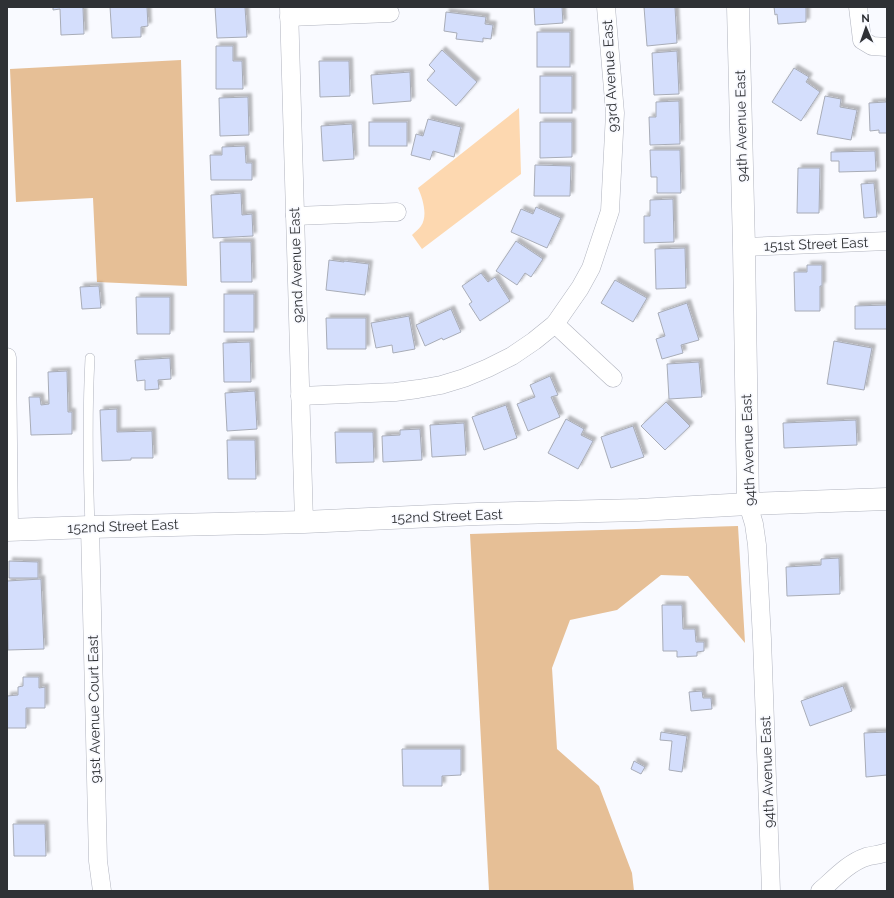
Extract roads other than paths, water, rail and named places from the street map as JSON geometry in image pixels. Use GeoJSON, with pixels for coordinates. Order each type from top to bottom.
{"type":"FeatureCollection","features":[{"type":"Feature","properties":{"kind":"street","name":"93rd Avenue East"},"geometry":{"type":"LineString","coordinates":[[300,396],[395,392],[441,385],[464,378],[512,356],[555,324],[580,288],[591,268],[610,210],[615,113],[606,7]]}},
{"type":"Feature","properties":{"kind":"street","name":"94th Avenue East"},"geometry":{"type":"LineString","coordinates":[[738,7],[748,504],[754,524],[757,545],[762,632],[771,891]]}},
{"type":"Feature","properties":{"kind":"street"},"geometry":{"type":"LineString","coordinates":[[858,7],[862,40],[872,46],[887,47]]}},
{"type":"Feature","properties":{"kind":"street"},"geometry":{"type":"LineString","coordinates":[[289,12],[390,13]]}},
{"type":"Feature","properties":{"kind":"street","name":"92nd Avenue East"},"geometry":{"type":"LineString","coordinates":[[289,12],[304,522]]}},
{"type":"Feature","properties":{"kind":"street"},"geometry":{"type":"LineString","coordinates":[[295,216],[397,212]]}},
{"type":"Feature","properties":{"kind":"street","name":"151st Street East"},"geometry":{"type":"LineString","coordinates":[[744,247],[887,241]]}},
{"type":"Feature","properties":{"kind":"street"},"geometry":{"type":"LineString","coordinates":[[555,324],[613,378]]}},
{"type":"Feature","properties":{"kind":"street"},"geometry":{"type":"LineString","coordinates":[[7,357],[8,530]]}},
{"type":"Feature","properties":{"kind":"street","name":"152nd Street East"},"geometry":{"type":"LineString","coordinates":[[8,530],[304,522],[477,514],[639,510],[887,499]]}},
{"type":"Feature","properties":{"kind":"street","name":"91st Avenue Court East"},"geometry":{"type":"LineString","coordinates":[[90,527],[98,861],[102,891]]}},
{"type":"Feature","properties":{"kind":"street"},"geometry":{"type":"LineString","coordinates":[[820,891],[850,865],[866,857],[887,852]]}},
{"type":"Feature","properties":{"kind":"lane"},"geometry":{"type":"LineString","coordinates":[[90,358],[88,390],[88,467],[90,527]]}}]}
